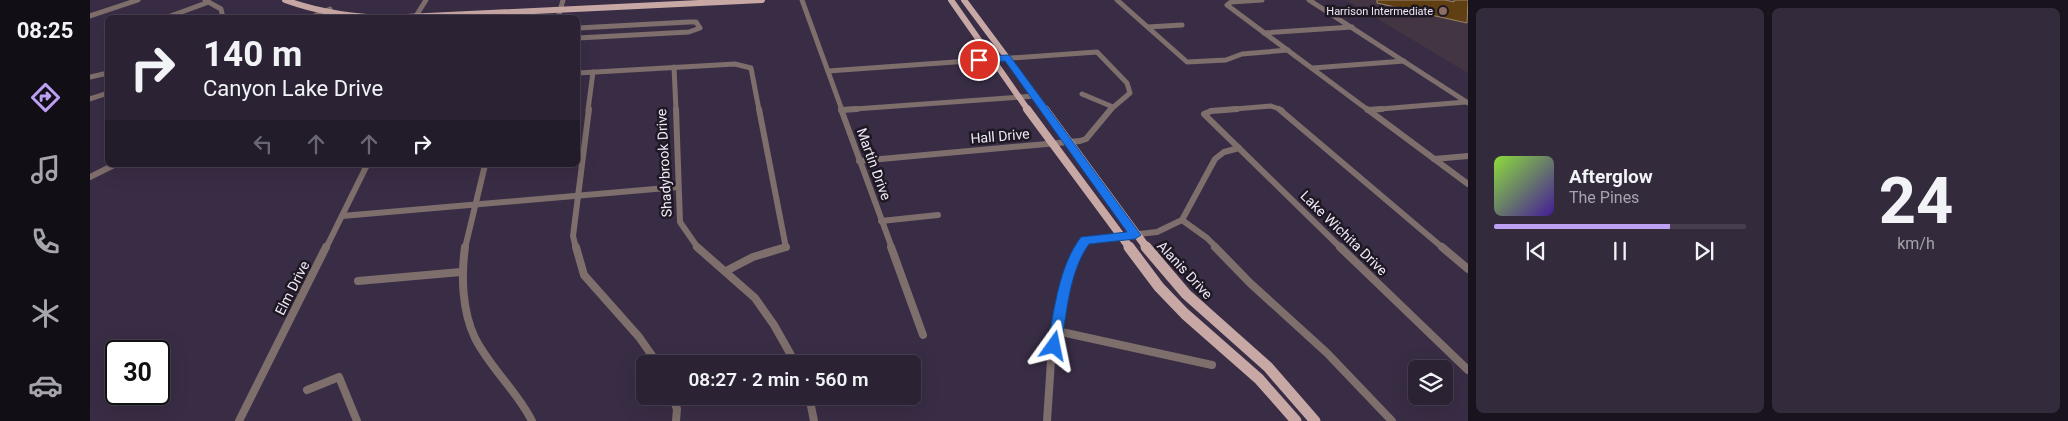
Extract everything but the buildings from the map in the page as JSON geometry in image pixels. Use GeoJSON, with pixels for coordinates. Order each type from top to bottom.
{"type":"FeatureCollection","features":[{"type":"Feature","properties":{"kind":"main road"},"geometry":{"type":"LineString","coordinates":[[285,0],[321,13],[346,15]]}},
{"type":"Feature","properties":{"kind":"main road"},"geometry":{"type":"LineString","coordinates":[[301,0],[330,9],[437,15],[690,0]]}},
{"type":"Feature","properties":{"kind":"main road"},"geometry":{"type":"LineString","coordinates":[[668,2],[762,0]]}},
{"type":"Feature","properties":{"kind":"main road","name":"Alanis Drive"},"geometry":{"type":"LineString","coordinates":[[951,0],[1053,144],[1159,287],[1185,314],[1259,379],[1296,421]]}},
{"type":"Feature","properties":{"kind":"main road","name":"Alanis Drive"},"geometry":{"type":"LineString","coordinates":[[964,0],[1070,142],[1135,235],[1184,293],[1268,366],[1315,421]]}},
{"type":"Feature","properties":{"kind":"main road"},"geometry":{"type":"LineString","coordinates":[[402,15],[418,14]]}},
{"type":"Feature","properties":{"kind":"street"},"geometry":{"type":"LineString","coordinates":[[90,16],[138,0]]}},
{"type":"Feature","properties":{"kind":"street"},"geometry":{"type":"LineString","coordinates":[[418,14],[426,0]]}},
{"type":"Feature","properties":{"kind":"street","name":"Martin Drive"},"geometry":{"type":"LineString","coordinates":[[802,0],[923,336]]}},
{"type":"Feature","properties":{"kind":"street"},"geometry":{"type":"LineString","coordinates":[[1117,0],[1187,62],[1226,60],[1242,54],[1288,50]]}},
{"type":"Feature","properties":{"kind":"street"},"geometry":{"type":"LineString","coordinates":[[1262,0],[1228,3],[1228,5],[1468,184]]}},
{"type":"Feature","properties":{"kind":"street"},"geometry":{"type":"LineString","coordinates":[[1309,0],[1467,102]]}},
{"type":"Feature","properties":{"kind":"street"},"geometry":{"type":"LineString","coordinates":[[172,15],[206,1],[221,9],[222,15]]}},
{"type":"Feature","properties":{"kind":"street"},"geometry":{"type":"LineString","coordinates":[[317,15],[330,9]]}},
{"type":"Feature","properties":{"kind":"street"},"geometry":{"type":"LineString","coordinates":[[580,28],[696,22],[700,28],[689,32],[580,38]]}},
{"type":"Feature","properties":{"kind":"street"},"geometry":{"type":"LineString","coordinates":[[1148,27],[1182,25]]}},
{"type":"Feature","properties":{"kind":"street"},"geometry":{"type":"LineString","coordinates":[[1264,33],[1352,27]]}},
{"type":"Feature","properties":{"kind":"street","name":"Hall Drive"},"geometry":{"type":"LineString","coordinates":[[859,161],[1053,144],[1086,139],[1114,107],[1128,96],[1130,88],[1128,83],[1097,52],[1007,58]]}},
{"type":"Feature","properties":{"kind":"street"},"geometry":{"type":"LineString","coordinates":[[828,71],[1007,58]]}},
{"type":"Feature","properties":{"kind":"street"},"geometry":{"type":"LineString","coordinates":[[1313,68],[1404,61]]}},
{"type":"Feature","properties":{"kind":"street"},"geometry":{"type":"LineString","coordinates":[[580,73],[735,64],[751,68],[786,248],[753,257],[726,271]]}},
{"type":"Feature","properties":{"kind":"street","name":"Shadybrook Drive"},"geometry":{"type":"LineString","coordinates":[[674,67],[680,222],[687,237],[699,252],[726,271],[766,309],[791,355]]}},
{"type":"Feature","properties":{"kind":"street"},"geometry":{"type":"LineString","coordinates":[[592,72],[573,236],[584,275],[598,294],[639,337],[652,355]]}},
{"type":"Feature","properties":{"kind":"street"},"geometry":{"type":"LineString","coordinates":[[90,77],[105,74]]}},
{"type":"Feature","properties":{"kind":"street"},"geometry":{"type":"LineString","coordinates":[[90,99],[105,94]]}},
{"type":"Feature","properties":{"kind":"street"},"geometry":{"type":"LineString","coordinates":[[1082,94],[1114,107]]}},
{"type":"Feature","properties":{"kind":"street"},"geometry":{"type":"LineString","coordinates":[[841,110],[1035,96]]}},
{"type":"Feature","properties":{"kind":"street"},"geometry":{"type":"LineString","coordinates":[[1368,110],[1467,102]]}},
{"type":"Feature","properties":{"kind":"street","name":"Lake Wichita Drive"},"geometry":{"type":"LineString","coordinates":[[1468,269],[1282,110],[1276,108],[1220,110],[1204,114],[1468,370]]}},
{"type":"Feature","properties":{"kind":"street"},"geometry":{"type":"LineString","coordinates":[[1047,421],[1051,361],[1057,331],[1070,270],[1076,253],[1085,240],[1122,237],[1165,230],[1182,220],[1215,159],[1224,152],[1239,148]]}},
{"type":"Feature","properties":{"kind":"street"},"geometry":{"type":"LineString","coordinates":[[1434,159],[1468,156]]}},
{"type":"Feature","properties":{"kind":"street"},"geometry":{"type":"LineString","coordinates":[[90,177],[110,167]]}},
{"type":"Feature","properties":{"kind":"street","name":"Elm Drive"},"geometry":{"type":"LineString","coordinates":[[239,421],[366,167]]}},
{"type":"Feature","properties":{"kind":"street"},"geometry":{"type":"LineString","coordinates":[[484,167],[463,249],[461,272],[465,304],[475,338],[495,367],[524,402],[532,421]]}},
{"type":"Feature","properties":{"kind":"street"},"geometry":{"type":"LineString","coordinates":[[342,216],[678,187]]}},
{"type":"Feature","properties":{"kind":"street"},"geometry":{"type":"LineString","coordinates":[[881,221],[938,215]]}},
{"type":"Feature","properties":{"kind":"street"},"geometry":{"type":"LineString","coordinates":[[1182,220],[1200,231],[1250,283],[1327,353],[1392,421]]}},
{"type":"Feature","properties":{"kind":"street"},"geometry":{"type":"LineString","coordinates":[[358,281],[461,272]]}},
{"type":"Feature","properties":{"kind":"street"},"geometry":{"type":"LineString","coordinates":[[1057,331],[1212,365]]}},
{"type":"Feature","properties":{"kind":"street"},"geometry":{"type":"LineString","coordinates":[[307,390],[339,377],[357,421]]}},
{"type":"Feature","properties":{"kind":"street"},"geometry":{"type":"LineString","coordinates":[[675,405],[676,421]]}},
{"type":"Feature","properties":{"kind":"street"},"geometry":{"type":"LineString","coordinates":[[811,405],[814,421]]}},
{"type":"Feature","properties":{"kind":"shaded area"},"geometry":{"type":"Polygon","coordinates":[[[1346,0],[1468,0],[1468,73],[1346,0]]]}},
{"type":"Feature","properties":{"kind":"place","name":"Harrison Intermediate"},"geometry":{"type":"Point","coordinates":[1443,11]}},
{"type":"Feature","properties":{"kind":"route"},"geometry":{"type":"LineString","coordinates":[[979,60],[1007,58],[1070,142],[1135,235],[1085,240],[1076,253],[1070,270],[1054,346]]}}]}
